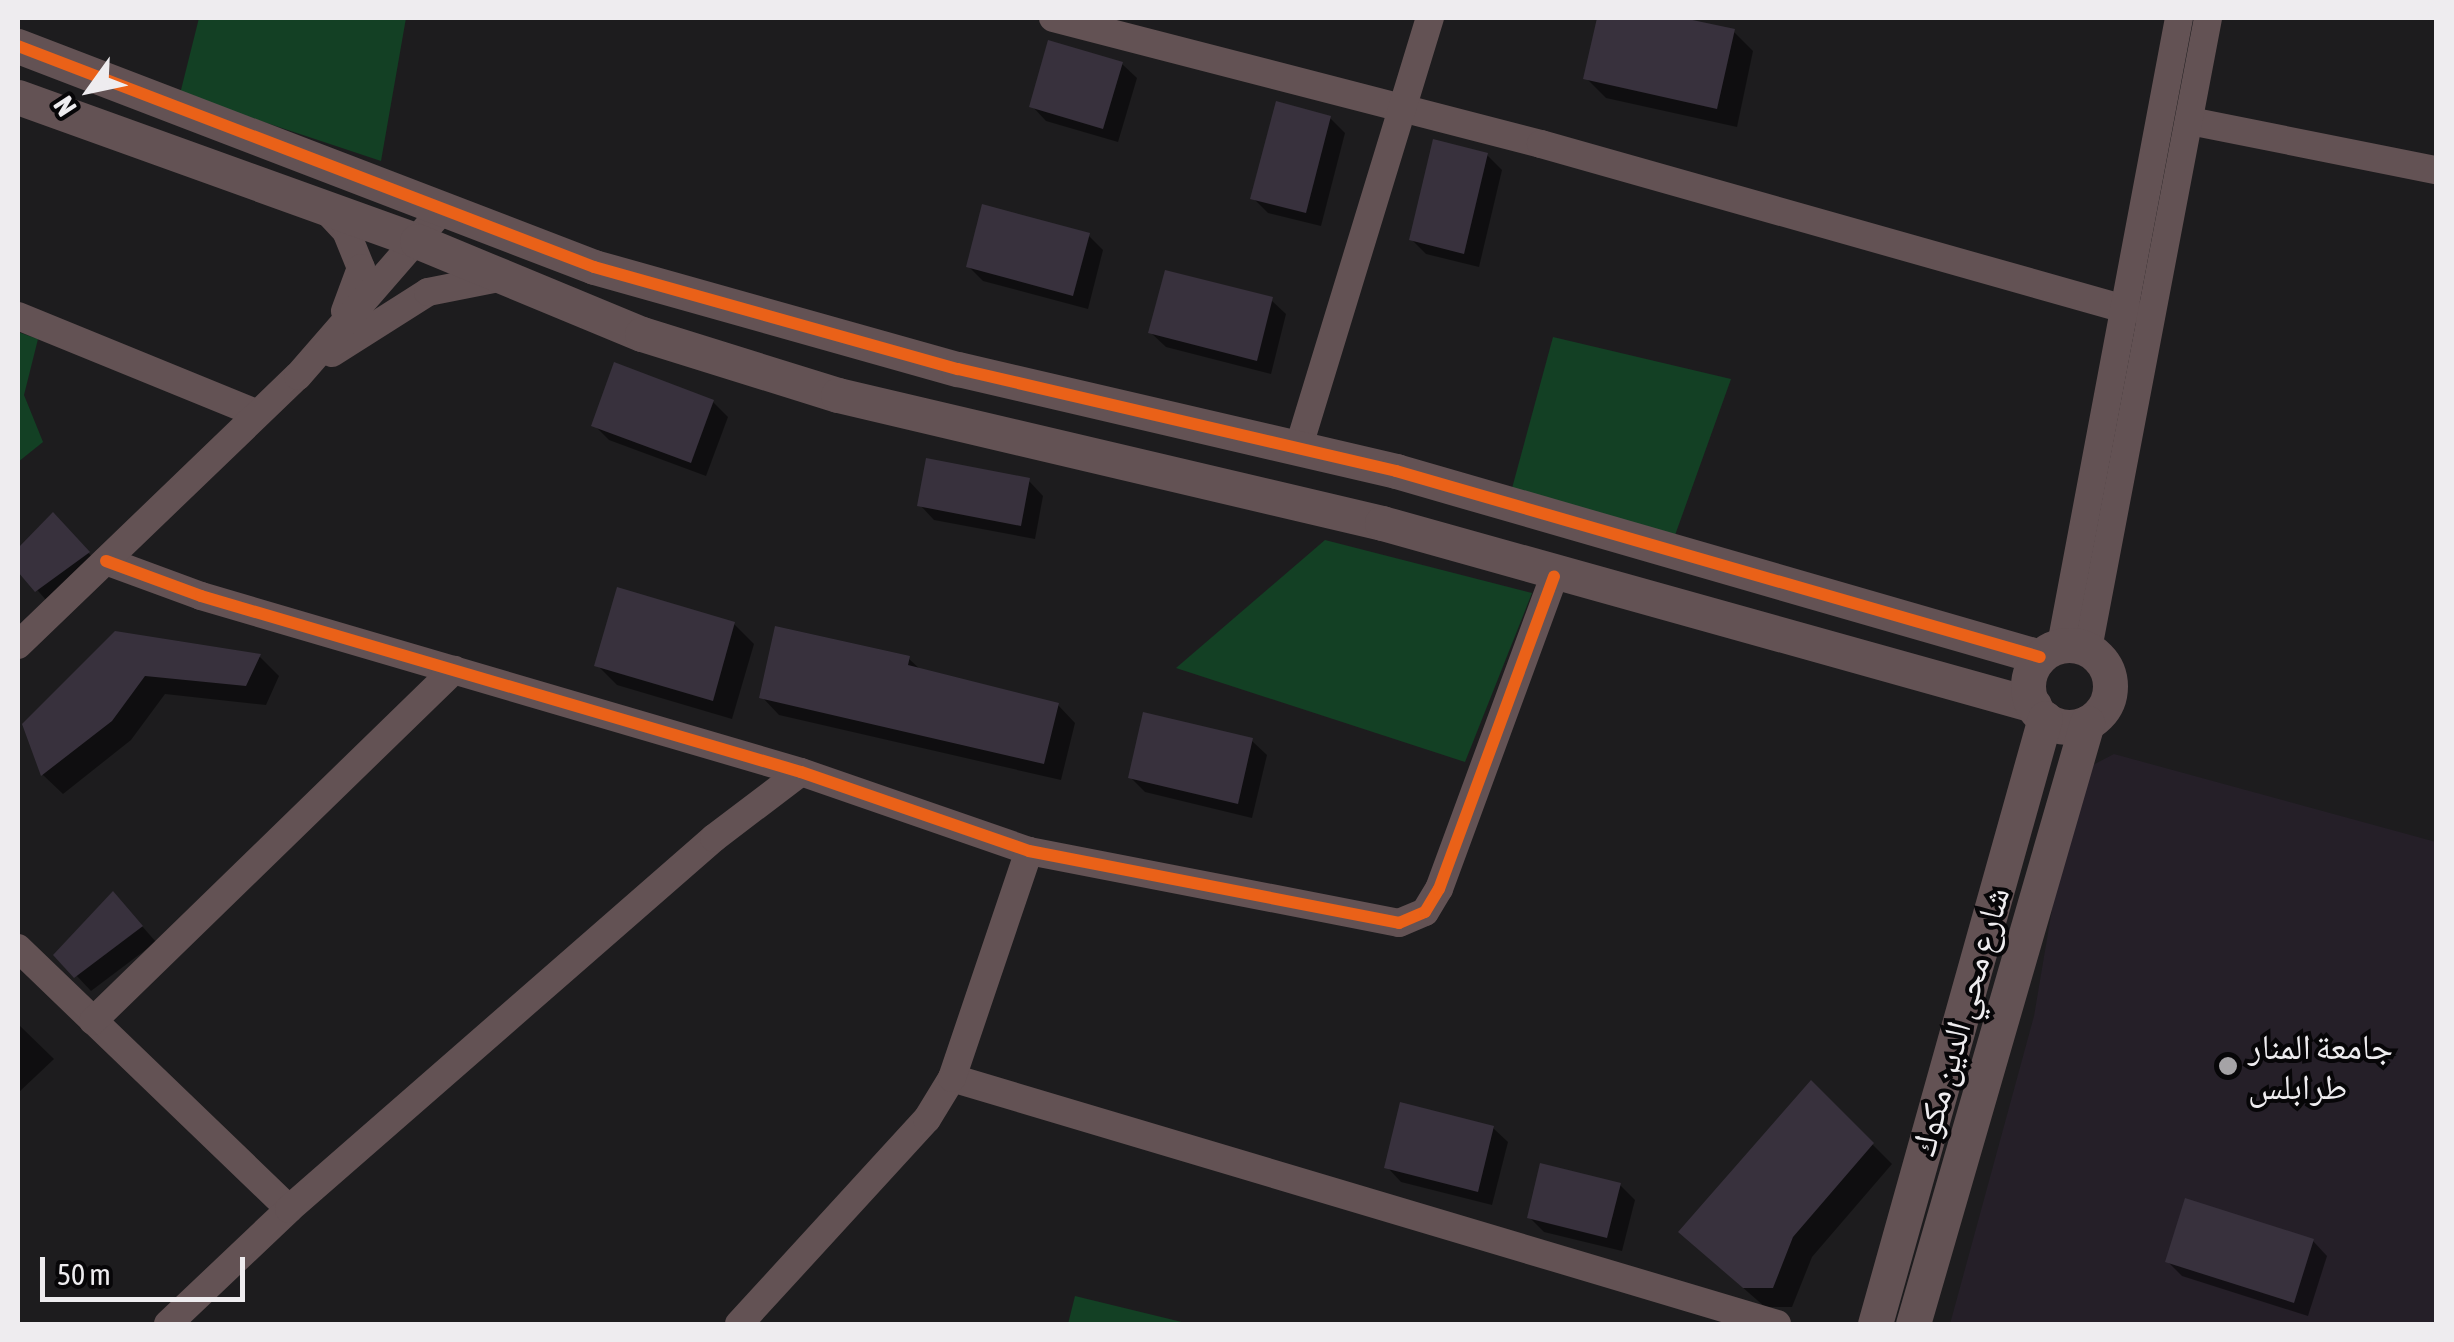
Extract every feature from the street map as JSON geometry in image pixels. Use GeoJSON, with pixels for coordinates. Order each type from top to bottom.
{"type":"FeatureCollection","features":[{"type":"Feature","properties":{"kind":"street"},"geometry":{"type":"LineString","coordinates":[[1053,18],[1406,110],[2128,310]]}},
{"type":"Feature","properties":{"kind":"street"},"geometry":{"type":"LineString","coordinates":[[1298,446],[1406,110],[1430,18]]}},
{"type":"Feature","properties":{"kind":"street"},"geometry":{"type":"LineString","coordinates":[[2039,712],[2029,680],[2063,650],[2170,152],[2178,18]]}},
{"type":"Feature","properties":{"kind":"street"},"geometry":{"type":"LineString","coordinates":[[2063,650],[2128,310],[2170,152],[2190,121],[2208,18]]}},
{"type":"Feature","properties":{"kind":"street"},"geometry":{"type":"LineString","coordinates":[[18,46],[594,267],[782,323],[1062,395],[1396,471],[2063,650],[2105,666],[2110,692],[2087,723],[2066,726],[2039,712],[1554,576],[1382,523],[838,396],[642,334],[417,241],[18,97]]}},
{"type":"Feature","properties":{"kind":"street"},"geometry":{"type":"LineString","coordinates":[[2190,121],[2436,170]]}},
{"type":"Feature","properties":{"kind":"street"},"geometry":{"type":"LineString","coordinates":[[18,646],[298,376],[444,208]]}},
{"type":"Feature","properties":{"kind":"street"},"geometry":{"type":"LineString","coordinates":[[298,376],[336,326],[361,268],[346,230],[328,212]]}},
{"type":"Feature","properties":{"kind":"street"},"geometry":{"type":"LineString","coordinates":[[298,376],[428,292],[494,276],[514,282]]}},
{"type":"Feature","properties":{"kind":"street"},"geometry":{"type":"LineString","coordinates":[[18,316],[256,414]]}},
{"type":"Feature","properties":{"kind":"street"},"geometry":{"type":"LineString","coordinates":[[1382,523],[1396,471]]}},
{"type":"Feature","properties":{"kind":"street"},"geometry":{"type":"LineString","coordinates":[[106,560],[454,670],[801,772],[1029,851],[1399,923],[1425,912],[1440,889],[1554,576]]}},
{"type":"Feature","properties":{"kind":"street"},"geometry":{"type":"LineString","coordinates":[[93,1021],[454,670]]}},
{"type":"Feature","properties":{"kind":"street","name":"شارع محي الدين مكوك"},"geometry":{"type":"LineString","coordinates":[[1874,1324],[2039,712]]}},
{"type":"Feature","properties":{"kind":"street","name":"شارع محي الدين مكوك"},"geometry":{"type":"LineString","coordinates":[[1912,1324],[2087,723]]}},
{"type":"Feature","properties":{"kind":"street"},"geometry":{"type":"LineString","coordinates":[[168,1324],[290,1209],[714,838],[801,772]]}},
{"type":"Feature","properties":{"kind":"street"},"geometry":{"type":"LineString","coordinates":[[739,1324],[927,1118],[952,1078],[1029,851]]}},
{"type":"Feature","properties":{"kind":"street"},"geometry":{"type":"LineString","coordinates":[[18,948],[290,1209]]}},
{"type":"Feature","properties":{"kind":"street"},"geometry":{"type":"LineString","coordinates":[[952,1078],[1777,1324]]}},
{"type":"Feature","properties":{"kind":"street"},"geometry":{"type":"LineString","coordinates":[[1902,1227],[1937,1236]]}},
{"type":"Feature","properties":{"kind":"shaded area","name":"جامعة المنار طرابلس"},"geometry":{"type":"Polygon","coordinates":[[[2114,754],[2436,842],[2436,1324],[1950,1324],[2034,1016],[2063,844],[2085,769],[2114,754]]]}},
{"type":"Feature","properties":{"kind":"green space"},"geometry":{"type":"Polygon","coordinates":[[[199,18],[406,18],[381,161],[180,94],[199,18]]]}},
{"type":"Feature","properties":{"kind":"green space"},"geometry":{"type":"Polygon","coordinates":[[[18,332],[38,339],[24,395],[43,442],[18,462],[18,332]]]}},
{"type":"Feature","properties":{"kind":"green space"},"geometry":{"type":"Polygon","coordinates":[[[1553,337],[1731,379],[1674,538],[1511,492],[1553,337]]]}},
{"type":"Feature","properties":{"kind":"green space"},"geometry":{"type":"Polygon","coordinates":[[[1325,540],[1532,593],[1465,762],[1176,668],[1325,540]]]}},
{"type":"Feature","properties":{"kind":"green space"},"geometry":{"type":"Polygon","coordinates":[[[1075,1296],[1190,1324],[1068,1324],[1075,1296]]]}},
{"type":"Feature","properties":{"kind":"building"},"geometry":{"type":"Polygon","coordinates":[[[1597,18],[1683,18],[1735,29],[1717,109],[1583,79],[1597,18]]]}},
{"type":"Feature","properties":{"kind":"building"},"geometry":{"type":"Polygon","coordinates":[[[1048,40],[1123,62],[1103,129],[1029,107],[1048,40]]]}},
{"type":"Feature","properties":{"kind":"building"},"geometry":{"type":"Polygon","coordinates":[[[1276,101],[1331,116],[1306,213],[1250,199],[1276,101]]]}},
{"type":"Feature","properties":{"kind":"building"},"geometry":{"type":"Polygon","coordinates":[[[1433,139],[1488,153],[1464,254],[1409,240],[1433,139]]]}},
{"type":"Feature","properties":{"kind":"building"},"geometry":{"type":"Polygon","coordinates":[[[982,204],[1090,233],[1073,296],[966,267],[982,204]]]}},
{"type":"Feature","properties":{"kind":"building"},"geometry":{"type":"Polygon","coordinates":[[[1165,270],[1273,297],[1257,361],[1148,333],[1165,270]]]}},
{"type":"Feature","properties":{"kind":"building"},"geometry":{"type":"Polygon","coordinates":[[[614,362],[714,400],[691,463],[591,426],[614,362]]]}},
{"type":"Feature","properties":{"kind":"building"},"geometry":{"type":"Polygon","coordinates":[[[926,458],[1030,478],[1021,526],[917,506],[926,458]]]}},
{"type":"Feature","properties":{"kind":"building"},"geometry":{"type":"Polygon","coordinates":[[[53,512],[90,552],[35,592],[18,572],[18,548],[53,512]]]}},
{"type":"Feature","properties":{"kind":"building"},"geometry":{"type":"Polygon","coordinates":[[[617,587],[735,622],[713,701],[594,666],[617,587]]]}},
{"type":"Feature","properties":{"kind":"building"},"geometry":{"type":"Polygon","coordinates":[[[775,626],[910,656],[908,665],[1059,703],[1044,764],[759,698],[775,626]]]}},
{"type":"Feature","properties":{"kind":"building"},"geometry":{"type":"Polygon","coordinates":[[[115,631],[261,654],[246,686],[145,676],[112,721],[41,776],[22,724],[115,631]]]}},
{"type":"Feature","properties":{"kind":"building"},"geometry":{"type":"Polygon","coordinates":[[[1143,712],[1253,738],[1238,804],[1128,778],[1143,712]]]}},
{"type":"Feature","properties":{"kind":"building"},"geometry":{"type":"Polygon","coordinates":[[[113,891],[143,926],[74,978],[53,955],[113,891]]]}},
{"type":"Feature","properties":{"kind":"building"},"geometry":{"type":"Polygon","coordinates":[[[1811,1080],[1874,1143],[1793,1237],[1773,1288],[1743,1288],[1678,1232],[1811,1080]]]}},
{"type":"Feature","properties":{"kind":"building"},"geometry":{"type":"Polygon","coordinates":[[[1400,1102],[1494,1126],[1478,1192],[1384,1168],[1400,1102]]]}},
{"type":"Feature","properties":{"kind":"building"},"geometry":{"type":"Polygon","coordinates":[[[1540,1163],[1621,1183],[1607,1238],[1527,1218],[1540,1163]]]}},
{"type":"Feature","properties":{"kind":"building"},"geometry":{"type":"Polygon","coordinates":[[[2185,1198],[2314,1239],[2294,1303],[2165,1262],[2185,1198]]]}},
{"type":"Feature","properties":{"kind":"cycle path"},"geometry":{"type":"LineString","coordinates":[[18,46],[594,267],[958,369],[1396,471],[2040,657]]}},
{"type":"Feature","properties":{"kind":"cycle path"},"geometry":{"type":"LineString","coordinates":[[106,561],[201,596],[801,772],[1029,851],[1399,923],[1425,912],[1439,889],[1554,576]]}},
{"type":"Feature","properties":{"kind":"place","name":"جامعة المنار طرابلس"},"geometry":{"type":"Point","coordinates":[2228,1066]}}]}
